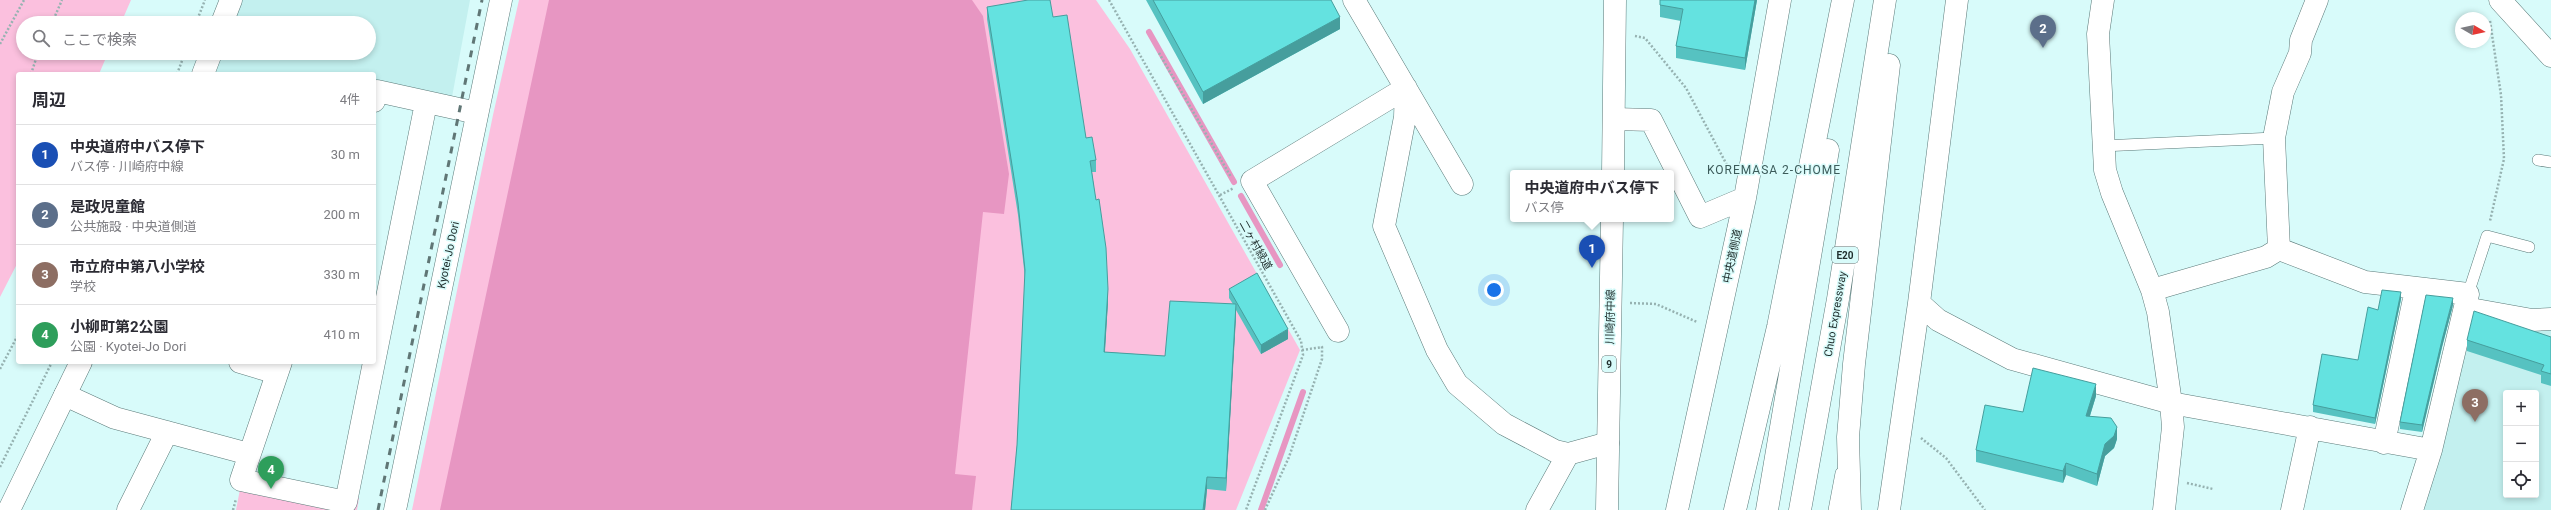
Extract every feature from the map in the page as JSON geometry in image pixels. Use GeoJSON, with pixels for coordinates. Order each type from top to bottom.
{"type":"FeatureCollection","features":[{"type":"Feature","properties":{"kind":"main road"},"geometry":{"type":"LineString","coordinates":[[225,16],[231,0]]}},
{"type":"Feature","properties":{"kind":"main road","name":"Kyotei-Jo Dori"},"geometry":{"type":"LineString","coordinates":[[395,510],[501,0]]}},
{"type":"Feature","properties":{"kind":"main road"},"geometry":{"type":"LineString","coordinates":[[1354,0],[1462,184]]}},
{"type":"Feature","properties":{"kind":"main road"},"geometry":{"type":"LineString","coordinates":[[1613,170],[1615,0]]}},
{"type":"Feature","properties":{"kind":"main road","name":"中央道側道"},"geometry":{"type":"LineString","coordinates":[[1677,510],[1745,198],[1780,0]]}},
{"type":"Feature","properties":{"kind":"main road"},"geometry":{"type":"LineString","coordinates":[[1735,510],[1778,327],[1843,0]]}},
{"type":"Feature","properties":{"kind":"main road"},"geometry":{"type":"LineString","coordinates":[[1767,510],[1816,223],[1851,0]]}},
{"type":"Feature","properties":{"kind":"main road","name":"Chuo Expressway"},"geometry":{"type":"LineString","coordinates":[[1800,510],[1838,299],[1885,0]]}},
{"type":"Feature","properties":{"kind":"main road"},"geometry":{"type":"LineString","coordinates":[[1850,510],[1848,437],[1854,364],[1896,0]]}},
{"type":"Feature","properties":{"kind":"main road"},"geometry":{"type":"LineString","coordinates":[[1889,510],[1919,303],[1957,0]]}},
{"type":"Feature","properties":{"kind":"main road"},"geometry":{"type":"LineString","coordinates":[[2103,0],[2098,34],[2102,146],[2105,170],[2112,193],[2152,290],[2162,331],[2171,403],[2172,427],[2169,479],[2164,510]]}},
{"type":"Feature","properties":{"kind":"main road"},"geometry":{"type":"LineString","coordinates":[[2279,249],[2274,138],[2283,92],[2300,54],[2301,40],[2317,0]]}},
{"type":"Feature","properties":{"kind":"main road"},"geometry":{"type":"LineString","coordinates":[[2495,7],[2551,56]]}},
{"type":"Feature","properties":{"kind":"main road"},"geometry":{"type":"LineString","coordinates":[[205,72],[209,60]]}},
{"type":"Feature","properties":{"kind":"main road"},"geometry":{"type":"LineString","coordinates":[[1329,336],[1252,181],[1406,88]]}},
{"type":"Feature","properties":{"kind":"main road"},"geometry":{"type":"LineString","coordinates":[[1406,88],[1405,117],[1384,226],[1437,350],[1457,384],[1504,424],[1555,451],[1568,454],[1608,443]]}},
{"type":"Feature","properties":{"kind":"main road"},"geometry":{"type":"LineString","coordinates":[[376,96],[378,92],[477,113]]}},
{"type":"Feature","properties":{"kind":"main road"},"geometry":{"type":"LineString","coordinates":[[376,352],[426,103]]}},
{"type":"Feature","properties":{"kind":"main road"},"geometry":{"type":"LineString","coordinates":[[1614,119],[1651,120],[1700,217],[1745,198]]}},
{"type":"Feature","properties":{"kind":"main road","name":"川崎府中線"},"geometry":{"type":"LineString","coordinates":[[1607,510],[1612,222]]}},
{"type":"Feature","properties":{"kind":"main road"},"geometry":{"type":"LineString","coordinates":[[2152,290],[2266,257],[2279,249]]}},
{"type":"Feature","properties":{"kind":"main road"},"geometry":{"type":"LineString","coordinates":[[2279,249],[2365,282],[2416,289],[2466,301],[2532,320],[2551,319]]}},
{"type":"Feature","properties":{"kind":"main road"},"geometry":{"type":"LineString","coordinates":[[2384,443],[2416,289]]}},
{"type":"Feature","properties":{"kind":"main road"},"geometry":{"type":"LineString","coordinates":[[2412,510],[2431,450],[2466,301]]}},
{"type":"Feature","properties":{"kind":"main road"},"geometry":{"type":"LineString","coordinates":[[1919,303],[1938,320],[2012,359],[2171,403],[2310,427],[2384,443],[2431,450]]}},
{"type":"Feature","properties":{"kind":"main road"},"geometry":{"type":"LineString","coordinates":[[10,510],[80,364]]}},
{"type":"Feature","properties":{"kind":"main road"},"geometry":{"type":"LineString","coordinates":[[256,364],[279,367],[241,480],[346,502],[374,364]]}},
{"type":"Feature","properties":{"kind":"main road"},"geometry":{"type":"LineString","coordinates":[[65,395],[115,418],[249,454]]}},
{"type":"Feature","properties":{"kind":"main road"},"geometry":{"type":"LineString","coordinates":[[2292,510],[2310,427]]}},
{"type":"Feature","properties":{"kind":"main road"},"geometry":{"type":"LineString","coordinates":[[128,510],[167,432]]}},
{"type":"Feature","properties":{"kind":"main road"},"geometry":{"type":"LineString","coordinates":[[1537,510],[1568,454]]}},
{"type":"Feature","properties":{"kind":"lane"},"geometry":{"type":"LineString","coordinates":[[2102,146],[2274,138]]}},
{"type":"Feature","properties":{"kind":"lane"},"geometry":{"type":"LineString","coordinates":[[2538,160],[2551,162]]}},
{"type":"Feature","properties":{"kind":"lane"},"geometry":{"type":"LineString","coordinates":[[2466,301],[2487,236],[2529,247]]}},
{"type":"Feature","properties":{"kind":"lane"},"geometry":{"type":"LineString","coordinates":[[1834,510],[1848,437]]}},
{"type":"Feature","properties":{"kind":"path"},"geometry":{"type":"LineString","coordinates":[[0,44],[24,0]]}},
{"type":"Feature","properties":{"kind":"path"},"geometry":{"type":"LineString","coordinates":[[55,16],[62,0]]}},
{"type":"Feature","properties":{"kind":"path"},"geometry":{"type":"LineString","coordinates":[[199,16],[205,0]]}},
{"type":"Feature","properties":{"kind":"path","name":"二ヶ村緑道"},"geometry":{"type":"LineString","coordinates":[[1109,0],[1301,341],[1301,362],[1246,510]]}},
{"type":"Feature","properties":{"kind":"path"},"geometry":{"type":"LineString","coordinates":[[2487,236],[2504,160],[2495,7]]}},
{"type":"Feature","properties":{"kind":"path"},"geometry":{"type":"LineString","coordinates":[[1615,33],[1645,38],[1686,88],[1730,170]]}},
{"type":"Feature","properties":{"kind":"path"},"geometry":{"type":"LineString","coordinates":[[1159,53],[1233,180]]}},
{"type":"Feature","properties":{"kind":"path"},"geometry":{"type":"LineString","coordinates":[[32,72],[36,60]]}},
{"type":"Feature","properties":{"kind":"path"},"geometry":{"type":"LineString","coordinates":[[178,72],[182,60]]}},
{"type":"Feature","properties":{"kind":"path"},"geometry":{"type":"LineString","coordinates":[[1610,303],[1656,304],[1716,331]]}},
{"type":"Feature","properties":{"kind":"path"},"geometry":{"type":"LineString","coordinates":[[1265,510],[1289,457],[1322,359],[1323,347],[1329,336]]}},
{"type":"Feature","properties":{"kind":"path"},"geometry":{"type":"LineString","coordinates":[[0,369],[16,339]]}},
{"type":"Feature","properties":{"kind":"path"},"geometry":{"type":"LineString","coordinates":[[1302,350],[1323,347]]}},
{"type":"Feature","properties":{"kind":"path"},"geometry":{"type":"LineString","coordinates":[[0,467],[51,364]]}},
{"type":"Feature","properties":{"kind":"path"},"geometry":{"type":"LineString","coordinates":[[1902,423],[1946,458],[1985,510]]}},
{"type":"Feature","properties":{"kind":"path"},"geometry":{"type":"LineString","coordinates":[[2169,479],[2213,489]]}},
{"type":"Feature","properties":{"kind":"shaded area"},"geometry":{"type":"Polygon","coordinates":[[[0,0],[131,0],[124,16],[16,16],[16,60],[105,60],[100,72],[16,72],[16,266],[0,297],[0,0]]]}},
{"type":"Feature","properties":{"kind":"shaded area"},"geometry":{"type":"Polygon","coordinates":[[[242,0],[470,0],[452,97],[376,80],[376,72],[216,72],[220,60],[376,60],[376,16],[236,16],[242,0]]]}},
{"type":"Feature","properties":{"kind":"shaded area"},"geometry":{"type":"Polygon","coordinates":[[[519,0],[1096,0],[1130,49],[1300,350],[1236,510],[412,510],[493,115],[519,0]]]}},
{"type":"Feature","properties":{"kind":"shaded area"},"geometry":{"type":"Polygon","coordinates":[[[549,0],[972,0],[983,16],[1009,174],[1004,214],[983,212],[955,474],[976,476],[972,510],[440,510],[549,0]]]}},
{"type":"Feature","properties":{"kind":"shaded area"},"geometry":{"type":"Polygon","coordinates":[[[2466,325],[2551,327],[2551,510],[2420,510],[2466,325]]]}},
{"type":"Feature","properties":{"kind":"shaded area"},"geometry":{"type":"Polygon","coordinates":[[[242,479],[359,498],[357,510],[236,510],[242,479]]]}},
{"type":"Feature","properties":{"kind":"building"},"geometry":{"type":"Polygon","coordinates":[[[1028,0],[1050,0],[1053,17],[1067,15],[1086,138],[1092,137],[1096,160],[1090,161],[1096,200],[1099,199],[1106,248],[1108,289],[1104,352],[1165,356],[1170,301],[1236,304],[1226,478],[1207,477],[1203,510],[1011,510],[1017,445],[1025,270],[1018,203],[987,7],[1028,0]]]}},
{"type":"Feature","properties":{"kind":"building"},"geometry":{"type":"Polygon","coordinates":[[[1153,0],[1331,0],[1340,17],[1203,92],[1153,0]]]}},
{"type":"Feature","properties":{"kind":"building"},"geometry":{"type":"Polygon","coordinates":[[[1660,0],[1755,0],[1745,58],[1676,46],[1683,9],[1660,5],[1660,0]]]}},
{"type":"Feature","properties":{"kind":"building"},"geometry":{"type":"Polygon","coordinates":[[[1257,273],[1288,329],[1261,345],[1229,289],[1257,273]]]}},
{"type":"Feature","properties":{"kind":"building"},"geometry":{"type":"Polygon","coordinates":[[[2382,290],[2401,292],[2375,418],[2313,405],[2322,354],[2358,360],[2368,307],[2378,310],[2382,290]]]}},
{"type":"Feature","properties":{"kind":"building"},"geometry":{"type":"Polygon","coordinates":[[[2426,295],[2453,298],[2422,425],[2400,422],[2426,295]]]}},
{"type":"Feature","properties":{"kind":"building"},"geometry":{"type":"Polygon","coordinates":[[[2474,311],[2551,337],[2551,374],[2541,371],[2544,365],[2467,340],[2474,311]]]}},
{"type":"Feature","properties":{"kind":"building"},"geometry":{"type":"Polygon","coordinates":[[[2033,368],[2096,384],[2086,416],[2111,418],[2117,427],[2114,436],[2105,444],[2097,474],[2066,463],[2063,471],[1976,450],[1985,405],[2023,412],[2033,368]]]}},
{"type":"Feature","properties":{"kind":"waterway"},"geometry":{"type":"LineString","coordinates":[[1149,32],[1234,182]]}},
{"type":"Feature","properties":{"kind":"waterway"},"geometry":{"type":"LineString","coordinates":[[1241,196],[1280,265]]}},
{"type":"Feature","properties":{"kind":"waterway"},"geometry":{"type":"LineString","coordinates":[[1261,510],[1303,392]]}},
{"type":"Feature","properties":{"kind":"railway"},"geometry":{"type":"LineString","coordinates":[[378,510],[482,0]]}},
{"type":"Feature","properties":{"kind":"place","name":"是政児童館"},"geometry":{"type":"Point","coordinates":[2043,48]}},
{"type":"Feature","properties":{"kind":"place","name":"中央道府中バス停下"},"geometry":{"type":"Point","coordinates":[1592,268]}},
{"type":"Feature","properties":{"kind":"place","name":"市立府中第八小学校"},"geometry":{"type":"Point","coordinates":[2475,422]}},
{"type":"Feature","properties":{"kind":"place","name":"小柳町第2公園"},"geometry":{"type":"Point","coordinates":[271,489]}},
{"type":"Feature","properties":{"kind":"district","name":"KOREMASA 2-CHOME"},"geometry":{"type":"Point","coordinates":[1774,170]}}]}
